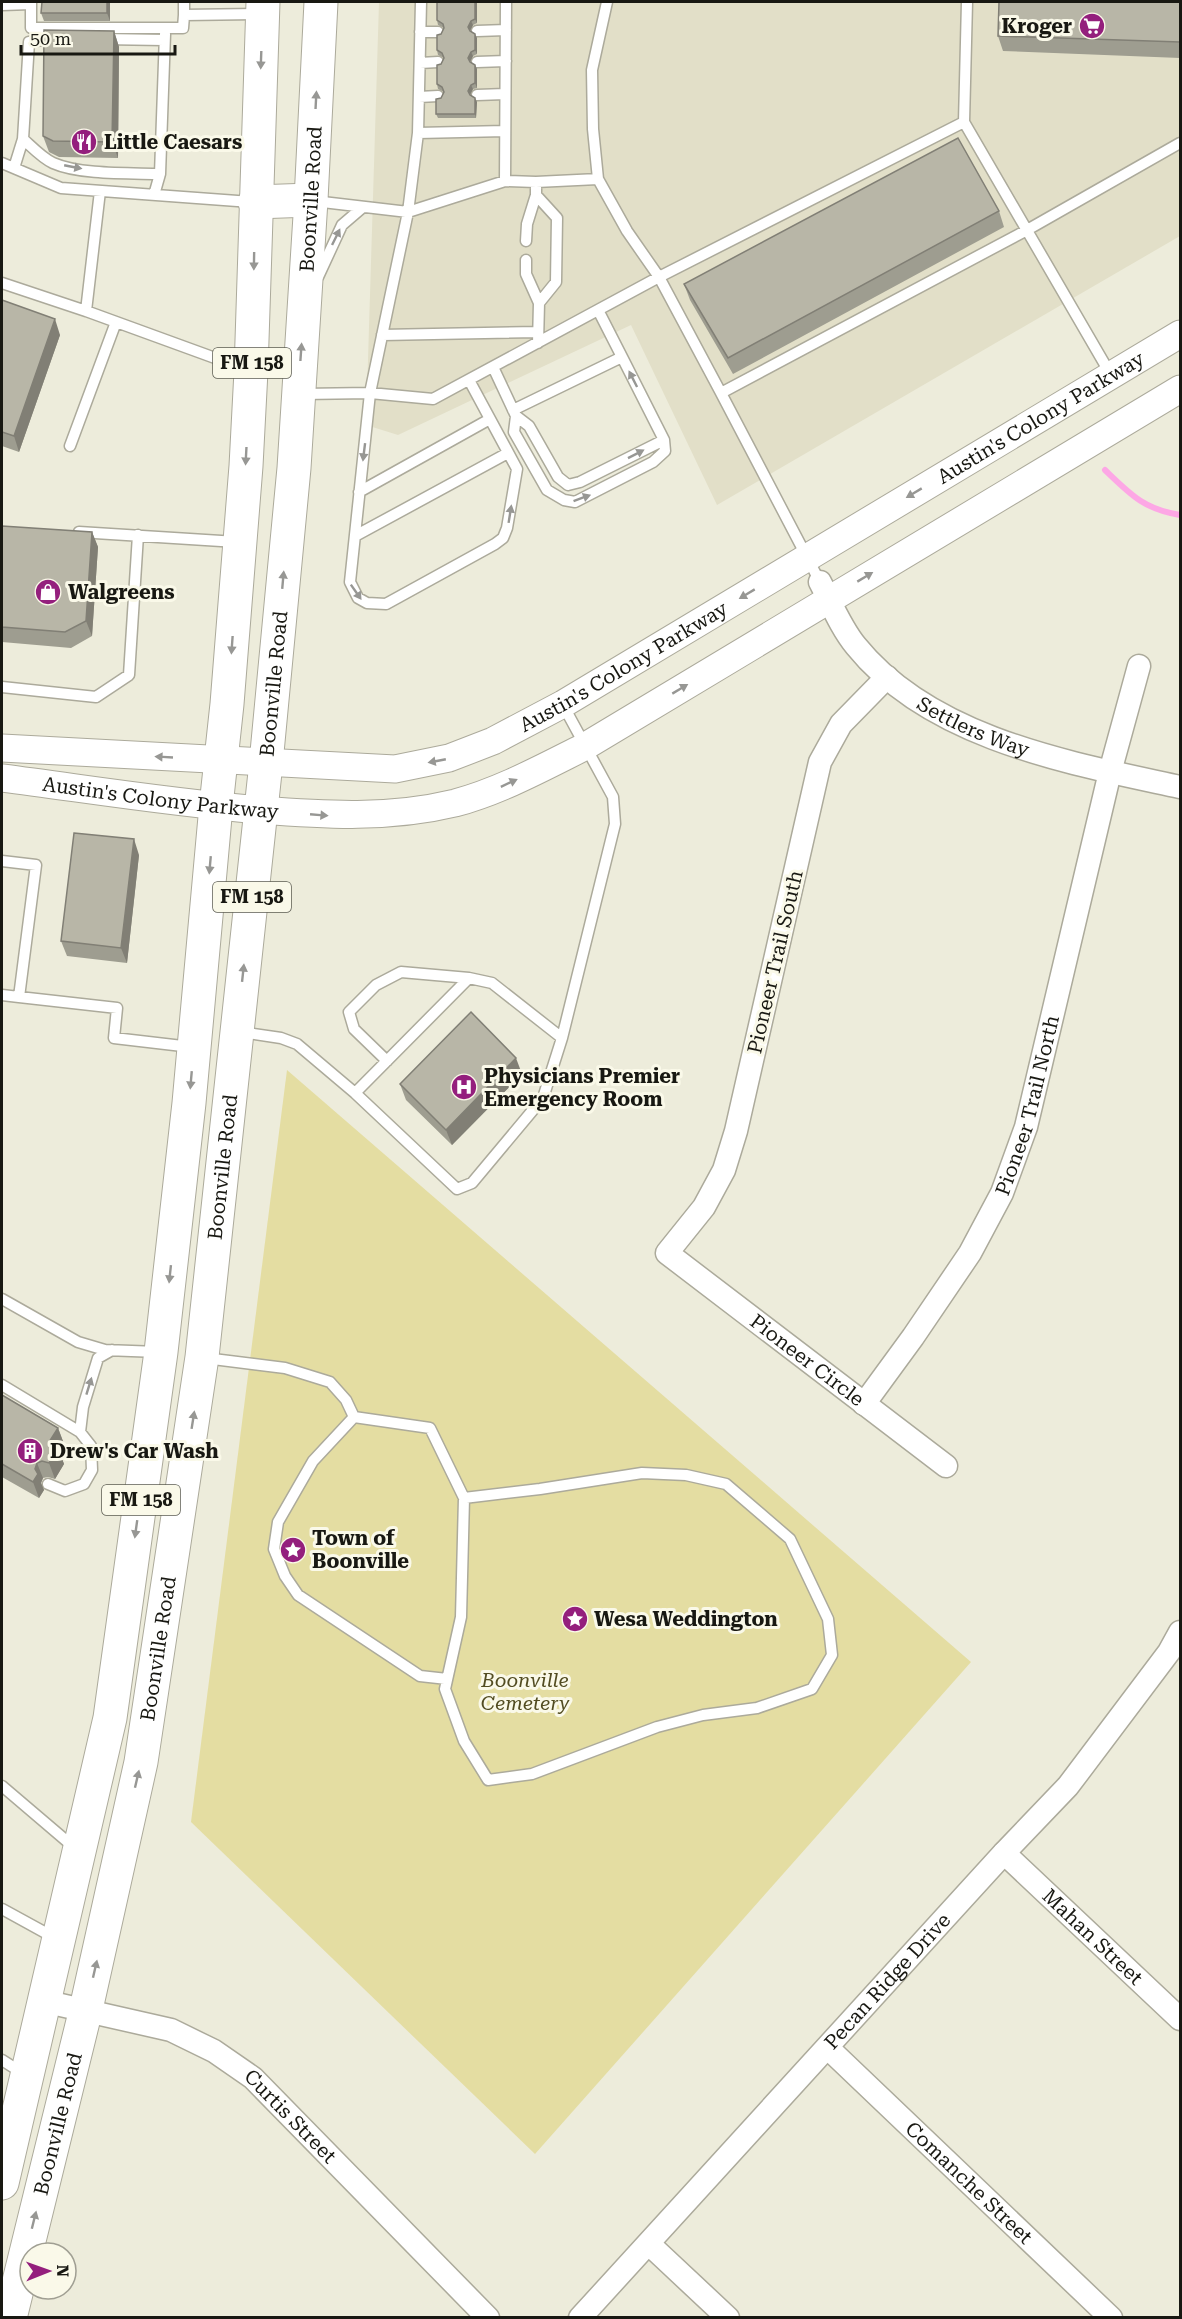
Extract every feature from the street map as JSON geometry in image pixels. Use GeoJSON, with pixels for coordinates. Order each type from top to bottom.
{"type":"FeatureCollection","features":[{"type":"Feature","properties":{"kind":"main road","name":"Boonville Road"},"geometry":{"type":"LineString","coordinates":[[10,2318],[86,2009],[141,1762],[202,1358],[266,764],[294,468],[321,2]]}},
{"type":"Feature","properties":{"kind":"main road","name":"Boonville Road"},"geometry":{"type":"LineString","coordinates":[[2,2183],[14,2067],[43,2001],[110,1718],[161,1352],[222,761],[240,542],[251,371],[263,8]]}},
{"type":"Feature","properties":{"kind":"main road"},"geometry":{"type":"LineString","coordinates":[[255,202],[311,200]]}},
{"type":"Feature","properties":{"kind":"main road"},"geometry":{"type":"LineString","coordinates":[[161,1352],[202,1358]]}},
{"type":"Feature","properties":{"kind":"street","name":"Austin's Colony Parkway"},"geometry":{"type":"LineString","coordinates":[[2,748],[266,764],[395,769],[448,758],[493,741],[563,704],[1180,334]]}},
{"type":"Feature","properties":{"kind":"street","name":"Austin's Colony Parkway"},"geometry":{"type":"LineString","coordinates":[[2,778],[216,806],[330,816],[415,811],[492,792],[584,747],[824,590],[1180,389]]}},
{"type":"Feature","properties":{"kind":"street","name":"Settlers Way"},"geometry":{"type":"LineString","coordinates":[[824,590],[855,645],[887,676],[932,710],[969,729],[1035,752],[1180,787]]}},
{"type":"Feature","properties":{"kind":"street","name":"Pioneer Trail North"},"geometry":{"type":"LineString","coordinates":[[864,1404],[970,1253],[1002,1193],[1026,1127],[1110,771],[1139,666]]}},
{"type":"Feature","properties":{"kind":"street","name":"Pioneer Trail South"},"geometry":{"type":"LineString","coordinates":[[667,1252],[704,1207],[723,1170],[736,1131],[820,762],[841,724],[887,676]]}},
{"type":"Feature","properties":{"kind":"street","name":"Pioneer Circle"},"geometry":{"type":"LineString","coordinates":[[667,1252],[946,1466]]}},
{"type":"Feature","properties":{"kind":"street","name":"Pecan Ridge Drive"},"geometry":{"type":"LineString","coordinates":[[580,2318],[650,2244],[1004,1852],[1068,1786],[1175,1656],[1180,1632]]}},
{"type":"Feature","properties":{"kind":"street","name":"Mahan Street"},"geometry":{"type":"LineString","coordinates":[[1004,1852],[1180,2019]]}},
{"type":"Feature","properties":{"kind":"street","name":"Curtis Street"},"geometry":{"type":"LineString","coordinates":[[43,2001],[171,2030],[214,2051],[253,2078],[488,2318]]}},
{"type":"Feature","properties":{"kind":"street","name":"Comanche Street"},"geometry":{"type":"LineString","coordinates":[[828,2048],[1111,2318]]}},
{"type":"Feature","properties":{"kind":"street"},"geometry":{"type":"LineString","coordinates":[[650,2244],[728,2318]]}},
{"type":"Feature","properties":{"kind":"lane"},"geometry":{"type":"LineString","coordinates":[[4,3],[31,3],[31,28],[183,28],[184,2]]}},
{"type":"Feature","properties":{"kind":"lane"},"geometry":{"type":"LineString","coordinates":[[421,2],[418,133],[408,212],[370,393],[350,582],[358,598],[367,603],[386,604],[495,544],[502,538],[507,528],[517,469],[469,380]]}},
{"type":"Feature","properties":{"kind":"lane"},"geometry":{"type":"LineString","coordinates":[[505,181],[506,2]]}},
{"type":"Feature","properties":{"kind":"lane"},"geometry":{"type":"LineString","coordinates":[[607,2],[592,70],[593,129],[598,179],[627,231],[659,276],[824,590]]}},
{"type":"Feature","properties":{"kind":"lane"},"geometry":{"type":"LineString","coordinates":[[967,2],[964,122],[1111,375]]}},
{"type":"Feature","properties":{"kind":"lane"},"geometry":{"type":"LineString","coordinates":[[184,15],[263,8]]}},
{"type":"Feature","properties":{"kind":"lane"},"geometry":{"type":"LineString","coordinates":[[154,195],[160,174],[165,28]]}},
{"type":"Feature","properties":{"kind":"lane"},"geometry":{"type":"LineString","coordinates":[[477,31],[506,30]]}},
{"type":"Feature","properties":{"kind":"lane"},"geometry":{"type":"LineString","coordinates":[[420,32],[438,32]]}},
{"type":"Feature","properties":{"kind":"lane"},"geometry":{"type":"LineString","coordinates":[[14,168],[23,139],[29,42],[49,38],[164,40]]}},
{"type":"Feature","properties":{"kind":"lane"},"geometry":{"type":"LineString","coordinates":[[477,62],[506,61]]}},
{"type":"Feature","properties":{"kind":"lane"},"geometry":{"type":"LineString","coordinates":[[420,63],[438,62]]}},
{"type":"Feature","properties":{"kind":"lane"},"geometry":{"type":"LineString","coordinates":[[477,95],[505,94]]}},
{"type":"Feature","properties":{"kind":"lane"},"geometry":{"type":"LineString","coordinates":[[419,97],[438,96]]}},
{"type":"Feature","properties":{"kind":"lane"},"geometry":{"type":"LineString","coordinates":[[299,394],[370,393],[433,399],[493,367],[538,338],[598,310],[659,276],[964,122]]}},
{"type":"Feature","properties":{"kind":"lane"},"geometry":{"type":"LineString","coordinates":[[418,133],[505,131]]}},
{"type":"Feature","properties":{"kind":"lane"},"geometry":{"type":"LineString","coordinates":[[23,139],[52,162],[58,164],[110,172],[160,174]]}},
{"type":"Feature","properties":{"kind":"lane"},"geometry":{"type":"LineString","coordinates":[[721,393],[1027,230],[1180,143]]}},
{"type":"Feature","properties":{"kind":"lane"},"geometry":{"type":"LineString","coordinates":[[2,163],[61,188],[255,202]]}},
{"type":"Feature","properties":{"kind":"lane"},"geometry":{"type":"LineString","coordinates":[[311,200],[408,212],[505,181],[598,179]]}},
{"type":"Feature","properties":{"kind":"lane"},"geometry":{"type":"LineString","coordinates":[[526,241],[527,224],[536,195],[536,182]]}},
{"type":"Feature","properties":{"kind":"lane"},"geometry":{"type":"LineString","coordinates":[[86,311],[100,191]]}},
{"type":"Feature","properties":{"kind":"lane"},"geometry":{"type":"LineString","coordinates":[[536,195],[557,218],[556,282],[539,303]]}},
{"type":"Feature","properties":{"kind":"lane"},"geometry":{"type":"LineString","coordinates":[[304,310],[342,225],[363,207]]}},
{"type":"Feature","properties":{"kind":"lane"},"geometry":{"type":"LineString","coordinates":[[526,260],[526,274],[539,303],[538,338]]}},
{"type":"Feature","properties":{"kind":"lane"},"geometry":{"type":"LineString","coordinates":[[2,283],[251,371]]}},
{"type":"Feature","properties":{"kind":"lane"},"geometry":{"type":"LineString","coordinates":[[515,413],[514,432],[547,489],[564,500],[574,502],[653,462],[665,451],[664,440],[598,310]]}},
{"type":"Feature","properties":{"kind":"lane"},"geometry":{"type":"LineString","coordinates":[[70,446],[116,322]]}},
{"type":"Feature","properties":{"kind":"lane"},"geometry":{"type":"LineString","coordinates":[[382,335],[538,338]]}},
{"type":"Feature","properties":{"kind":"lane"},"geometry":{"type":"LineString","coordinates":[[515,413],[622,357]]}},
{"type":"Feature","properties":{"kind":"lane"},"geometry":{"type":"LineString","coordinates":[[493,367],[515,413],[529,426],[558,477],[568,485],[580,482],[664,440]]}},
{"type":"Feature","properties":{"kind":"lane"},"geometry":{"type":"LineString","coordinates":[[359,492],[490,419]]}},
{"type":"Feature","properties":{"kind":"lane"},"geometry":{"type":"LineString","coordinates":[[355,536],[508,453]]}},
{"type":"Feature","properties":{"kind":"lane"},"geometry":{"type":"LineString","coordinates":[[70,531],[240,542]]}},
{"type":"Feature","properties":{"kind":"lane"},"geometry":{"type":"LineString","coordinates":[[2,687],[96,697],[129,675],[138,536]]}},
{"type":"Feature","properties":{"kind":"lane"},"geometry":{"type":"LineString","coordinates":[[237,1031],[281,1038],[297,1044],[355,1093],[457,1189],[472,1183],[543,1098],[562,1038],[615,824],[613,797],[584,747],[563,704]]}},
{"type":"Feature","properties":{"kind":"lane"},"geometry":{"type":"LineString","coordinates":[[2,861],[36,866],[19,997]]}},
{"type":"Feature","properties":{"kind":"lane"},"geometry":{"type":"LineString","coordinates":[[387,1061],[354,1029],[349,1012],[376,985],[400,972],[469,978],[492,983],[562,1038]]}},
{"type":"Feature","properties":{"kind":"lane"},"geometry":{"type":"LineString","coordinates":[[355,1093],[469,978]]}},
{"type":"Feature","properties":{"kind":"lane"},"geometry":{"type":"LineString","coordinates":[[2,995],[117,1008],[114,1038],[194,1047]]}},
{"type":"Feature","properties":{"kind":"lane"},"geometry":{"type":"LineString","coordinates":[[2,1299],[78,1342],[113,1350],[161,1352]]}},
{"type":"Feature","properties":{"kind":"lane"},"geometry":{"type":"LineString","coordinates":[[80,1432],[82,1407],[98,1358],[113,1350]]}},
{"type":"Feature","properties":{"kind":"lane"},"geometry":{"type":"LineString","coordinates":[[202,1358],[285,1368],[330,1382],[346,1400],[354,1417]]}},
{"type":"Feature","properties":{"kind":"lane"},"geometry":{"type":"LineString","coordinates":[[2,1385],[80,1432],[91,1446],[92,1470],[84,1484],[65,1491],[48,1484]]}},
{"type":"Feature","properties":{"kind":"lane"},"geometry":{"type":"LineString","coordinates":[[354,1417],[430,1428],[464,1498],[461,1617],[445,1689],[464,1741],[488,1780],[532,1774],[657,1728],[703,1714],[757,1708],[812,1689],[832,1655],[828,1619],[789,1539],[726,1484],[686,1475],[642,1473],[540,1490],[464,1498]]}},
{"type":"Feature","properties":{"kind":"lane"},"geometry":{"type":"LineString","coordinates":[[354,1417],[313,1461],[278,1522],[274,1549],[285,1576],[298,1595],[420,1676],[447,1679]]}},
{"type":"Feature","properties":{"kind":"lane"},"geometry":{"type":"LineString","coordinates":[[2,1786],[78,1851]]}},
{"type":"Feature","properties":{"kind":"lane"},"geometry":{"type":"LineString","coordinates":[[2,1909],[58,1939]]}},
{"type":"Feature","properties":{"kind":"shaded area"},"geometry":{"type":"Polygon","coordinates":[[[379,2],[1180,2],[1180,236],[717,505],[631,325],[398,435],[366,425],[379,2]]]}},
{"type":"Feature","properties":{"kind":"green space","name":"Boonville Cemetery"},"geometry":{"type":"Polygon","coordinates":[[[287,1070],[971,1662],[535,2154],[191,1822],[287,1070]]]}},
{"type":"Feature","properties":{"kind":"building"},"geometry":{"type":"Polygon","coordinates":[[[42,2],[107,2],[107,13],[41,13],[42,2]]]}},
{"type":"Feature","properties":{"kind":"building"},"geometry":{"type":"Polygon","coordinates":[[[437,2],[475,2],[475,19],[468,27],[475,34],[475,50],[468,58],[475,65],[475,83],[468,91],[475,98],[475,114],[436,114],[436,99],[441,98],[444,92],[437,84],[437,65],[441,64],[444,58],[437,50],[437,35],[441,34],[444,28],[443,24],[437,20],[437,2]]]}},
{"type":"Feature","properties":{"kind":"building","name":"Kroger"},"geometry":{"type":"Polygon","coordinates":[[[999,2],[1180,2],[1180,42],[998,36],[999,2]]]}},
{"type":"Feature","properties":{"kind":"building"},"geometry":{"type":"Polygon","coordinates":[[[44,30],[114,31],[112,142],[53,141],[43,136],[44,30]]]}},
{"type":"Feature","properties":{"kind":"building"},"geometry":{"type":"Polygon","coordinates":[[[958,138],[999,211],[728,358],[684,284],[958,138]]]}},
{"type":"Feature","properties":{"kind":"building"},"geometry":{"type":"Polygon","coordinates":[[[2,300],[55,319],[14,436],[2,432],[2,300]]]}},
{"type":"Feature","properties":{"kind":"building","name":"Walgreens"},"geometry":{"type":"Polygon","coordinates":[[[2,526],[92,532],[86,621],[65,632],[2,627],[2,526]]]}},
{"type":"Feature","properties":{"kind":"building"},"geometry":{"type":"Polygon","coordinates":[[[74,833],[134,839],[121,948],[61,941],[74,833]]]}},
{"type":"Feature","properties":{"kind":"building","name":"Physicians Premier Emergency Room"},"geometry":{"type":"Polygon","coordinates":[[[471,1012],[516,1058],[446,1130],[400,1084],[471,1012]]]}},
{"type":"Feature","properties":{"kind":"building","name":"Drew's Car Wash"},"geometry":{"type":"Polygon","coordinates":[[[2,1395],[58,1428],[49,1442],[58,1449],[49,1463],[42,1461],[37,1463],[35,1469],[38,1474],[33,1482],[2,1464],[2,1395]]]}},
{"type":"Feature","properties":{"kind":"waterway"},"geometry":{"type":"LineString","coordinates":[[1105,470],[1147,505],[1180,515]]}},
{"type":"Feature","properties":{"kind":"place","name":"Kroger"},"geometry":{"type":"Point","coordinates":[1092,26]}},
{"type":"Feature","properties":{"kind":"place","name":"Little Caesars"},"geometry":{"type":"Point","coordinates":[84,142]}},
{"type":"Feature","properties":{"kind":"place","name":"Walgreens"},"geometry":{"type":"Point","coordinates":[48,592]}},
{"type":"Feature","properties":{"kind":"place","name":"Physicians Premier Emergency Room"},"geometry":{"type":"Point","coordinates":[464,1087]}},
{"type":"Feature","properties":{"kind":"place","name":"Drew's Car Wash"},"geometry":{"type":"Point","coordinates":[30,1451]}},
{"type":"Feature","properties":{"kind":"place","name":"Town of Boonville"},"geometry":{"type":"Point","coordinates":[293,1550]}},
{"type":"Feature","properties":{"kind":"place","name":"Wesa Weddington"},"geometry":{"type":"Point","coordinates":[575,1619]}}]}
